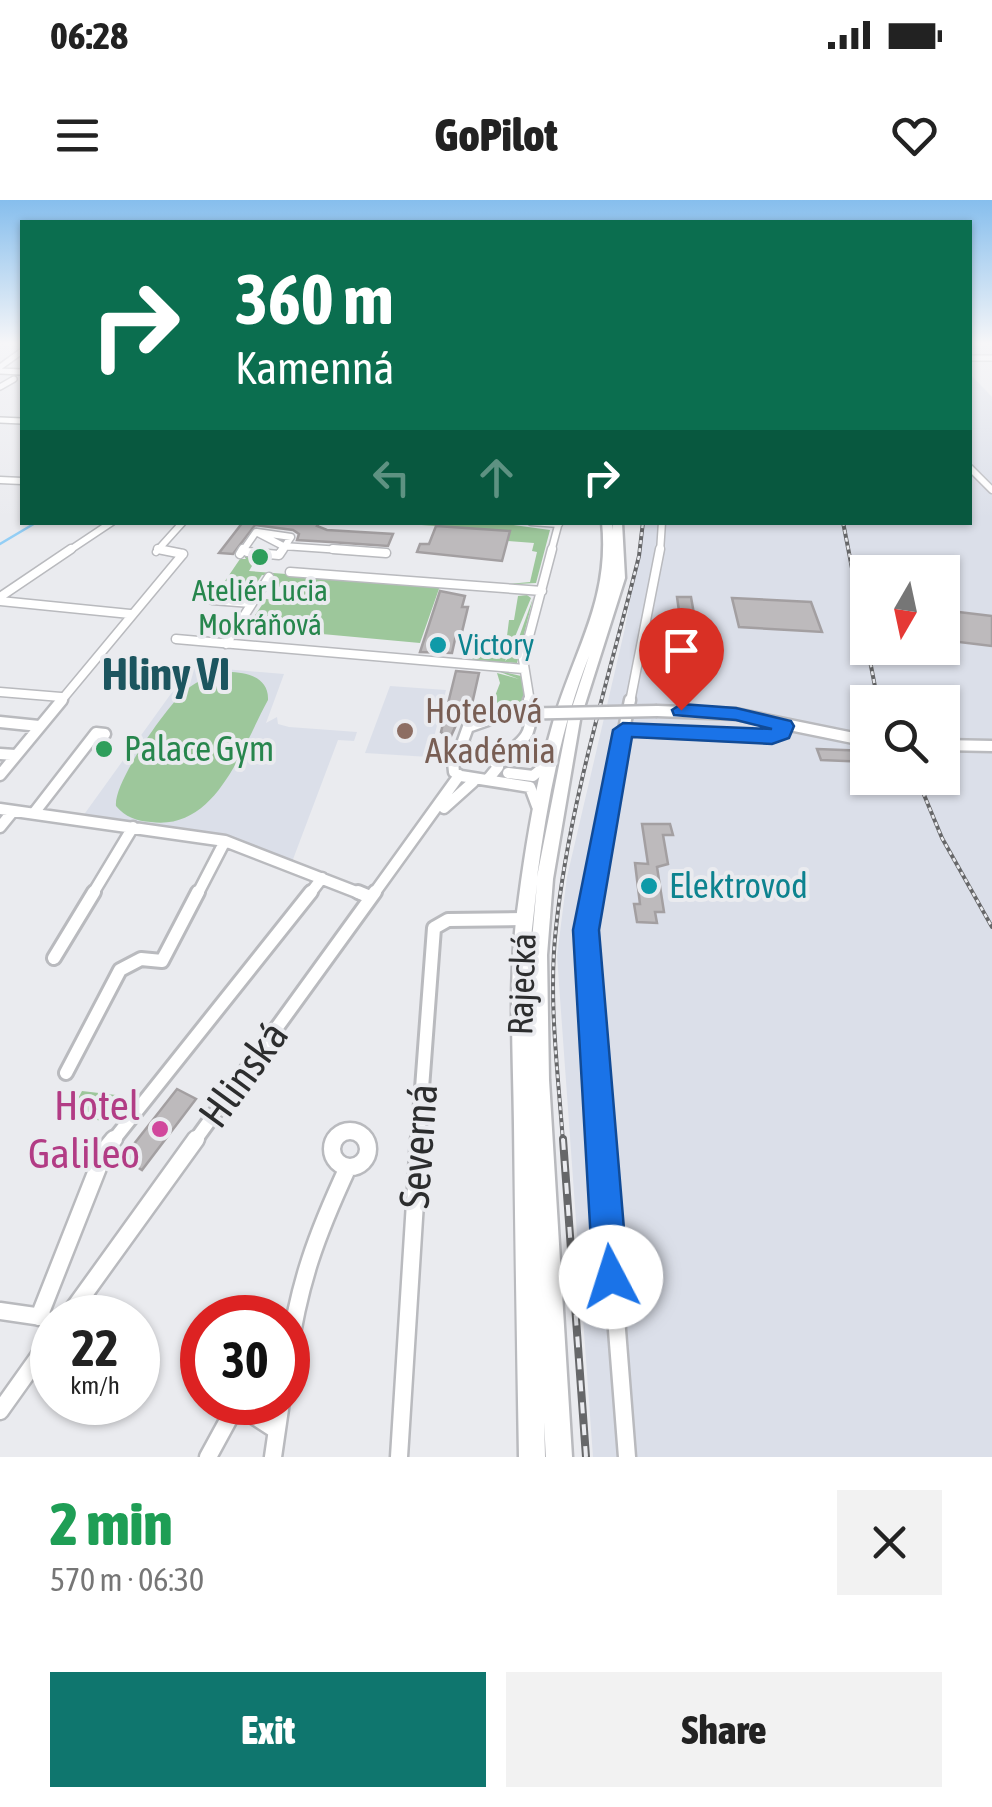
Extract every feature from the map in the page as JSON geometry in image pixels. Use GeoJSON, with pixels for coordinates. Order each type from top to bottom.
{"type":"FeatureCollection","features":[{"type":"Feature","properties":{"kind":"main road","name":"Rajecká"},"geometry":{"type":"LineString","coordinates":[[532,1457],[519,1062],[524,919],[552,756],[572,681],[606,589],[610,563],[607,525]]}},
{"type":"Feature","properties":{"kind":"main road","name":"Rajecká"},"geometry":{"type":"LineString","coordinates":[[559,1457],[537,1030],[538,955],[545,880],[574,720],[620,578],[617,525]]}},
{"type":"Feature","properties":{"kind":"street"},"geometry":{"type":"LineString","coordinates":[[972,470],[992,490]]}},
{"type":"Feature","properties":{"kind":"street"},"geometry":{"type":"LineString","coordinates":[[0,599],[108,525]]}},
{"type":"Feature","properties":{"kind":"street"},"geometry":{"type":"LineString","coordinates":[[0,775],[183,554],[156,552],[181,525]]}},
{"type":"Feature","properties":{"kind":"street"},"geometry":{"type":"LineString","coordinates":[[490,778],[494,760],[526,739],[533,724],[524,670],[525,648],[558,525]]}},
{"type":"Feature","properties":{"kind":"street"},"geometry":{"type":"LineString","coordinates":[[626,1457],[586,930],[659,559],[662,525]]}},
{"type":"Feature","properties":{"kind":"street"},"geometry":{"type":"LineString","coordinates":[[257,532],[294,536]]}},
{"type":"Feature","properties":{"kind":"street"},"geometry":{"type":"LineString","coordinates":[[257,532],[240,554],[294,536]]}},
{"type":"Feature","properties":{"kind":"street"},"geometry":{"type":"LineString","coordinates":[[257,532],[270,543],[285,546],[386,553]]}},
{"type":"Feature","properties":{"kind":"street"},"geometry":{"type":"LineString","coordinates":[[247,552],[273,556],[294,536]]}},
{"type":"Feature","properties":{"kind":"street"},"geometry":{"type":"LineString","coordinates":[[290,572],[542,591]]}},
{"type":"Feature","properties":{"kind":"street"},"geometry":{"type":"LineString","coordinates":[[226,644],[269,576]]}},
{"type":"Feature","properties":{"kind":"street"},"geometry":{"type":"LineString","coordinates":[[0,599],[130,614]]}},
{"type":"Feature","properties":{"kind":"street"},"geometry":{"type":"LineString","coordinates":[[212,600],[252,603]]}},
{"type":"Feature","properties":{"kind":"street"},"geometry":{"type":"LineString","coordinates":[[176,639],[524,670]]}},
{"type":"Feature","properties":{"kind":"street"},"geometry":{"type":"LineString","coordinates":[[0,692],[61,697]]}},
{"type":"Feature","properties":{"kind":"street"},"geometry":{"type":"LineString","coordinates":[[552,756],[533,776],[467,751],[463,741],[468,728],[505,714],[656,711],[724,712],[850,739]]}},
{"type":"Feature","properties":{"kind":"street"},"geometry":{"type":"LineString","coordinates":[[0,722],[39,726]]}},
{"type":"Feature","properties":{"kind":"street"},"geometry":{"type":"LineString","coordinates":[[623,730],[772,737],[782,733],[784,726]]}},
{"type":"Feature","properties":{"kind":"street"},"geometry":{"type":"LineString","coordinates":[[34,814],[96,734],[105,734]]}},
{"type":"Feature","properties":{"kind":"street"},"geometry":{"type":"LineString","coordinates":[[960,745],[992,746]]}},
{"type":"Feature","properties":{"kind":"street"},"geometry":{"type":"LineString","coordinates":[[467,751],[453,762],[458,777],[473,782],[490,778],[530,787],[536,796],[540,822]]}},
{"type":"Feature","properties":{"kind":"street"},"geometry":{"type":"LineString","coordinates":[[0,754],[15,756]]}},
{"type":"Feature","properties":{"kind":"street","name":"Hlinská"},"geometry":{"type":"LineString","coordinates":[[84,1295],[458,777]]}},
{"type":"Feature","properties":{"kind":"street","name":"Hlinská"},"geometry":{"type":"LineString","coordinates":[[419,832],[473,782]]}},
{"type":"Feature","properties":{"kind":"street"},"geometry":{"type":"LineString","coordinates":[[0,809],[225,840],[370,898]]}},
{"type":"Feature","properties":{"kind":"street"},"geometry":{"type":"LineString","coordinates":[[0,828],[13,811]]}},
{"type":"Feature","properties":{"kind":"street"},"geometry":{"type":"LineString","coordinates":[[54,958],[133,826]]}},
{"type":"Feature","properties":{"kind":"street"},"geometry":{"type":"LineString","coordinates":[[66,1073],[120,970],[142,960],[162,961],[225,840]]}},
{"type":"Feature","properties":{"kind":"street","name":"Hlinská"},"geometry":{"type":"LineString","coordinates":[[55,1295],[105,1150],[322,878]]}},
{"type":"Feature","properties":{"kind":"street","name":"Severná"},"geometry":{"type":"LineString","coordinates":[[399,1457],[431,936],[434,928],[448,920],[524,919]]}},
{"type":"Feature","properties":{"kind":"street"},"geometry":{"type":"LineString","coordinates":[[297,1295],[312,1246],[348,1168]]}},
{"type":"Feature","properties":{"kind":"street"},"geometry":{"type":"LineString","coordinates":[[0,1311],[30,1318]]}},
{"type":"Feature","properties":{"kind":"street"},"geometry":{"type":"LineString","coordinates":[[0,1411],[30,1369]]}},
{"type":"Feature","properties":{"kind":"street"},"geometry":{"type":"LineString","coordinates":[[208,1457],[226,1425]]}},
{"type":"Feature","properties":{"kind":"street"},"geometry":{"type":"LineString","coordinates":[[268,1425],[276,1430]]}},
{"type":"Feature","properties":{"kind":"street"},"geometry":{"type":"LineString","coordinates":[[272,1457],[277,1425]]}},
{"type":"Feature","properties":{"kind":"shaded area"},"geometry":{"type":"Polygon","coordinates":[[[972,401],[992,401],[992,1457],[593,1457],[557,956],[567,877],[625,628],[644,525],[972,525],[972,401]]]}},
{"type":"Feature","properties":{"kind":"shaded area"},"geometry":{"type":"Polygon","coordinates":[[[201,667],[284,674],[266,723],[277,717],[278,724],[289,727],[357,732],[354,741],[338,740],[292,862],[228,837],[83,816],[188,670],[201,667]]]}},
{"type":"Feature","properties":{"kind":"shaded area","name":"Hotelová Akadémia"},"geometry":{"type":"Polygon","coordinates":[[[390,686],[446,690],[429,757],[365,753],[390,686]]]}},
{"type":"Feature","properties":{"kind":"green space"},"geometry":{"type":"Polygon","coordinates":[[[422,525],[514,525],[550,530],[536,583],[496,585],[530,582],[537,552],[532,551],[534,543],[508,541],[510,531],[422,525]]]}},
{"type":"Feature","properties":{"kind":"green space"},"geometry":{"type":"Polygon","coordinates":[[[243,555],[258,556],[249,571],[440,586],[420,643],[247,627],[266,599],[293,601],[299,590],[270,585],[275,576],[262,575],[256,584],[225,581],[240,559],[246,559],[243,555]]]}},
{"type":"Feature","properties":{"kind":"green space"},"geometry":{"type":"Polygon","coordinates":[[[518,596],[531,598],[505,661],[513,654],[533,598],[517,663],[472,661],[474,654],[490,658],[494,639],[507,636],[518,596]]]}},
{"type":"Feature","properties":{"kind":"green space"},"geometry":{"type":"Polygon","coordinates":[[[495,670],[521,676],[528,709],[490,709],[500,683],[497,673],[519,679],[495,670]]]}},
{"type":"Feature","properties":{"kind":"green space"},"geometry":{"type":"Polygon","coordinates":[[[228,672],[261,681],[268,700],[224,782],[210,800],[174,821],[146,821],[123,813],[116,806],[117,795],[142,746],[166,712],[195,684],[228,672]]]}},
{"type":"Feature","properties":{"kind":"green space"},"geometry":{"type":"Polygon","coordinates":[[[82,1091],[116,1095],[104,1121],[69,1116],[82,1091]]]}},
{"type":"Feature","properties":{"kind":"building"},"geometry":{"type":"Polygon","coordinates":[[[241,525],[255,525],[233,554],[219,553],[241,525]]]}},
{"type":"Feature","properties":{"kind":"building"},"geometry":{"type":"Polygon","coordinates":[[[255,525],[318,525],[327,530],[393,534],[388,546],[297,540],[299,534],[255,525]]]}},
{"type":"Feature","properties":{"kind":"building"},"geometry":{"type":"Polygon","coordinates":[[[436,526],[510,531],[502,561],[417,552],[420,544],[429,544],[436,526]]]}},
{"type":"Feature","properties":{"kind":"building"},"geometry":{"type":"Polygon","coordinates":[[[440,591],[465,596],[462,607],[468,607],[461,636],[456,635],[452,653],[420,652],[440,591]]]}},
{"type":"Feature","properties":{"kind":"building"},"geometry":{"type":"Polygon","coordinates":[[[677,597],[691,597],[700,648],[684,647],[677,597]]]}},
{"type":"Feature","properties":{"kind":"building"},"geometry":{"type":"Polygon","coordinates":[[[732,598],[811,602],[822,632],[739,627],[732,598]]]}},
{"type":"Feature","properties":{"kind":"building"},"geometry":{"type":"Polygon","coordinates":[[[960,612],[992,616],[992,646],[960,642],[960,612]]]}},
{"type":"Feature","properties":{"kind":"building"},"geometry":{"type":"Polygon","coordinates":[[[456,671],[479,673],[470,713],[457,723],[451,736],[441,732],[456,671]]]}},
{"type":"Feature","properties":{"kind":"building"},"geometry":{"type":"Polygon","coordinates":[[[817,749],[850,750],[850,761],[821,760],[817,749]]]}},
{"type":"Feature","properties":{"kind":"building","name":"Elektrovod"},"geometry":{"type":"Polygon","coordinates":[[[642,824],[670,824],[673,835],[663,835],[668,864],[657,867],[664,912],[655,912],[657,923],[637,922],[634,904],[640,904],[635,863],[648,864],[642,824]]]}},
{"type":"Feature","properties":{"kind":"building","name":"Hotel Galileo"},"geometry":{"type":"Polygon","coordinates":[[[177,1089],[196,1099],[142,1170],[123,1158],[177,1089]]]}},
{"type":"Feature","properties":{"kind":"waterway"},"geometry":{"type":"LineString","coordinates":[[0,544],[32,525]]}},
{"type":"Feature","properties":{"kind":"railway"},"geometry":{"type":"LineString","coordinates":[[563,1142],[553,1008],[562,881],[591,741],[639,556],[643,525]]}},
{"type":"Feature","properties":{"kind":"railway"},"geometry":{"type":"LineString","coordinates":[[844,525],[875,685]]}},
{"type":"Feature","properties":{"kind":"railway"},"geometry":{"type":"LineString","coordinates":[[924,795],[942,838],[992,927]]}},
{"type":"Feature","properties":{"kind":"railway"},"geometry":{"type":"LineString","coordinates":[[563,1139],[586,1457]]}},
{"type":"Feature","properties":{"kind":"place","name":"Ateliér Lucia Mokráňová"},"geometry":{"type":"Point","coordinates":[260,557]}},
{"type":"Feature","properties":{"kind":"place","name":"Victory"},"geometry":{"type":"Point","coordinates":[438,645]}},
{"type":"Feature","properties":{"kind":"place","name":"Hotelová Akadémia"},"geometry":{"type":"Point","coordinates":[405,731]}},
{"type":"Feature","properties":{"kind":"place","name":"Palace Gym"},"geometry":{"type":"Point","coordinates":[104,749]}},
{"type":"Feature","properties":{"kind":"place","name":"Elektrovod"},"geometry":{"type":"Point","coordinates":[649,886]}},
{"type":"Feature","properties":{"kind":"place","name":"Hotel Galileo"},"geometry":{"type":"Point","coordinates":[160,1129]}},
{"type":"Feature","properties":{"kind":"district","name":"Hliny VI"},"geometry":{"type":"Point","coordinates":[166,674]}},
{"type":"Feature","properties":{"kind":"route"},"geometry":{"type":"LineString","coordinates":[[611,1277],[586,930],[623,730],[772,737],[782,733],[784,726],[736,714],[681,710]]}}]}
